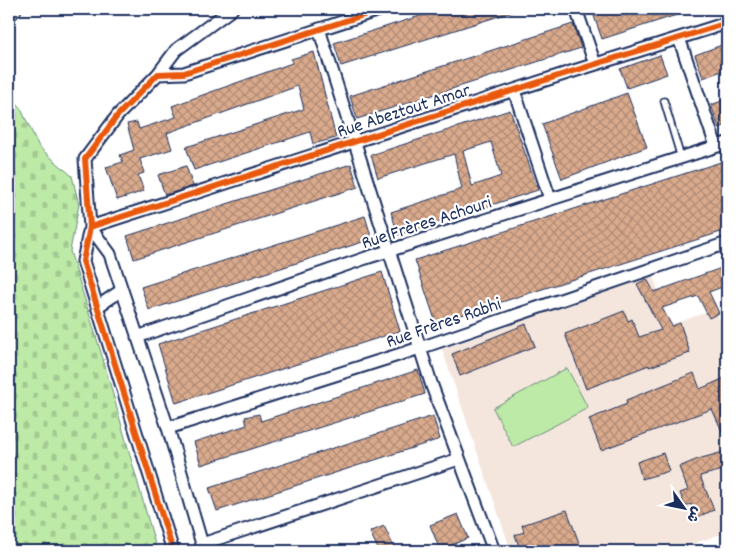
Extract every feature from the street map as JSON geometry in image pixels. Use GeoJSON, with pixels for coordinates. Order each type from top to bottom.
{"type":"FeatureCollection","features":[{"type":"Feature","properties":{"kind":"street"},"geometry":{"type":"LineString","coordinates":[[173,551],[83,261],[90,228],[85,159],[118,115],[158,74],[176,50],[232,9]]}},
{"type":"Feature","properties":{"kind":"street"},"geometry":{"type":"LineString","coordinates":[[158,74],[184,73],[382,9]]}},
{"type":"Feature","properties":{"kind":"street"},"geometry":{"type":"LineString","coordinates":[[576,9],[595,64]]}},
{"type":"Feature","properties":{"kind":"street","name":"Rue Abeztout Amar"},"geometry":{"type":"LineString","coordinates":[[90,228],[727,23]]}},
{"type":"Feature","properties":{"kind":"street"},"geometry":{"type":"LineString","coordinates":[[319,29],[432,386],[494,551]]}},
{"type":"Feature","properties":{"kind":"street"},"geometry":{"type":"LineString","coordinates":[[679,38],[716,146]]}},
{"type":"Feature","properties":{"kind":"street"},"geometry":{"type":"LineString","coordinates":[[514,90],[550,200]]}},
{"type":"Feature","properties":{"kind":"street","name":"Rue Frères Achouri"},"geometry":{"type":"LineString","coordinates":[[137,337],[390,251],[727,142]]}},
{"type":"Feature","properties":{"kind":"street"},"geometry":{"type":"LineString","coordinates":[[90,228],[110,254],[168,428],[203,548],[459,459]]}},
{"type":"Feature","properties":{"kind":"street","name":"Rue Frères Rabhi"},"geometry":{"type":"LineString","coordinates":[[168,428],[420,348],[727,243]]}},
{"type":"Feature","properties":{"kind":"street"},"geometry":{"type":"LineString","coordinates":[[97,307],[122,290]]}},
{"type":"Feature","properties":{"kind":"lane"},"geometry":{"type":"LineString","coordinates":[[664,101],[681,158]]}},
{"type":"Feature","properties":{"kind":"shaded area"},"geometry":{"type":"Polygon","coordinates":[[[653,276],[670,325],[716,309],[727,341],[727,532],[672,551],[511,551],[442,349],[653,276]]]}},
{"type":"Feature","properties":{"kind":"green space"},"geometry":{"type":"Polygon","coordinates":[[[9,93],[21,109],[39,147],[72,176],[79,205],[70,251],[103,359],[157,551],[9,551],[9,93]]]}},
{"type":"Feature","properties":{"kind":"green space"},"geometry":{"type":"Polygon","coordinates":[[[567,368],[588,408],[513,447],[493,408],[567,368]]]}},
{"type":"Feature","properties":{"kind":"building"},"geometry":{"type":"Polygon","coordinates":[[[442,9],[514,9],[515,11],[341,66],[334,43],[442,9]]]}},
{"type":"Feature","properties":{"kind":"building"},"geometry":{"type":"Polygon","coordinates":[[[617,9],[689,9],[689,11],[602,39],[594,16],[617,9]]]}},
{"type":"Feature","properties":{"kind":"building"},"geometry":{"type":"Polygon","coordinates":[[[573,24],[581,48],[357,119],[350,96],[573,24]]]}},
{"type":"Feature","properties":{"kind":"building"},"geometry":{"type":"Polygon","coordinates":[[[727,43],[727,69],[703,78],[695,55],[727,43]]]}},
{"type":"Feature","properties":{"kind":"building"},"geometry":{"type":"Polygon","coordinates":[[[314,52],[336,138],[313,144],[310,132],[194,170],[186,147],[304,109],[298,86],[167,133],[172,149],[140,159],[144,173],[138,175],[144,191],[117,200],[106,167],[123,162],[120,155],[134,150],[127,124],[137,122],[139,129],[176,117],[172,106],[292,63],[291,59],[314,52]]]}},
{"type":"Feature","properties":{"kind":"building"},"geometry":{"type":"Polygon","coordinates":[[[660,55],[667,74],[627,88],[620,69],[660,55]]]}},
{"type":"Feature","properties":{"kind":"building"},"geometry":{"type":"Polygon","coordinates":[[[627,93],[647,147],[562,179],[542,124],[627,93]]]}},
{"type":"Feature","properties":{"kind":"building"},"geometry":{"type":"Polygon","coordinates":[[[727,99],[727,125],[719,128],[711,105],[727,99]]]}},
{"type":"Feature","properties":{"kind":"building"},"geometry":{"type":"Polygon","coordinates":[[[510,110],[538,190],[398,235],[391,212],[462,189],[454,154],[378,178],[371,155],[510,110]],[[491,142],[463,151],[472,186],[501,176],[491,142]]]}},
{"type":"Feature","properties":{"kind":"building"},"geometry":{"type":"Polygon","coordinates":[[[727,160],[727,230],[436,323],[415,260],[727,160]]]}},
{"type":"Feature","properties":{"kind":"building"},"geometry":{"type":"Polygon","coordinates":[[[351,164],[358,187],[134,259],[127,236],[351,164]]]}},
{"type":"Feature","properties":{"kind":"building"},"geometry":{"type":"Polygon","coordinates":[[[186,166],[193,186],[165,195],[158,175],[186,166]]]}},
{"type":"Feature","properties":{"kind":"building"},"geometry":{"type":"Polygon","coordinates":[[[365,216],[372,239],[149,310],[141,287],[365,216]]]}},
{"type":"Feature","properties":{"kind":"building"},"geometry":{"type":"Polygon","coordinates":[[[727,266],[727,285],[709,292],[719,313],[709,318],[698,296],[662,308],[672,326],[680,323],[690,353],[649,367],[649,365],[586,389],[565,334],[624,311],[628,321],[632,319],[639,337],[661,330],[637,284],[647,279],[654,292],[727,266]]]}},
{"type":"Feature","properties":{"kind":"building"},"geometry":{"type":"Polygon","coordinates":[[[382,272],[400,331],[176,403],[158,344],[382,272]]]}},
{"type":"Feature","properties":{"kind":"building"},"geometry":{"type":"Polygon","coordinates":[[[526,324],[535,346],[460,376],[452,354],[526,324]]]}},
{"type":"Feature","properties":{"kind":"building"},"geometry":{"type":"Polygon","coordinates":[[[418,370],[425,394],[201,465],[194,442],[247,425],[245,417],[259,414],[261,421],[418,370]]]}},
{"type":"Feature","properties":{"kind":"building"},"geometry":{"type":"Polygon","coordinates":[[[694,373],[700,389],[727,377],[727,442],[712,409],[601,450],[589,419],[627,404],[626,400],[694,373]]]}},
{"type":"Feature","properties":{"kind":"building"},"geometry":{"type":"Polygon","coordinates":[[[433,416],[440,439],[217,511],[209,488],[433,416]]]}},
{"type":"Feature","properties":{"kind":"building"},"geometry":{"type":"Polygon","coordinates":[[[727,451],[727,469],[700,476],[714,510],[697,517],[691,504],[685,506],[680,493],[688,490],[679,467],[698,459],[727,451]]]}},
{"type":"Feature","properties":{"kind":"building"},"geometry":{"type":"Polygon","coordinates":[[[663,453],[669,471],[642,479],[637,462],[663,453]]]}},
{"type":"Feature","properties":{"kind":"building"},"geometry":{"type":"Polygon","coordinates":[[[567,510],[582,551],[526,551],[524,548],[520,549],[515,535],[524,532],[522,525],[567,510]]]}},
{"type":"Feature","properties":{"kind":"building"},"geometry":{"type":"Polygon","coordinates":[[[458,514],[468,538],[440,550],[430,525],[458,514]]]}},
{"type":"Feature","properties":{"kind":"building"},"geometry":{"type":"Polygon","coordinates":[[[384,526],[396,551],[379,551],[370,532],[384,526]]]}},
{"type":"Feature","properties":{"kind":"cycle path"},"geometry":{"type":"LineString","coordinates":[[173,551],[83,261],[90,227],[85,159],[118,115],[158,74],[184,73],[382,9]]}},
{"type":"Feature","properties":{"kind":"cycle path"},"geometry":{"type":"LineString","coordinates":[[90,227],[727,23]]}}]}
